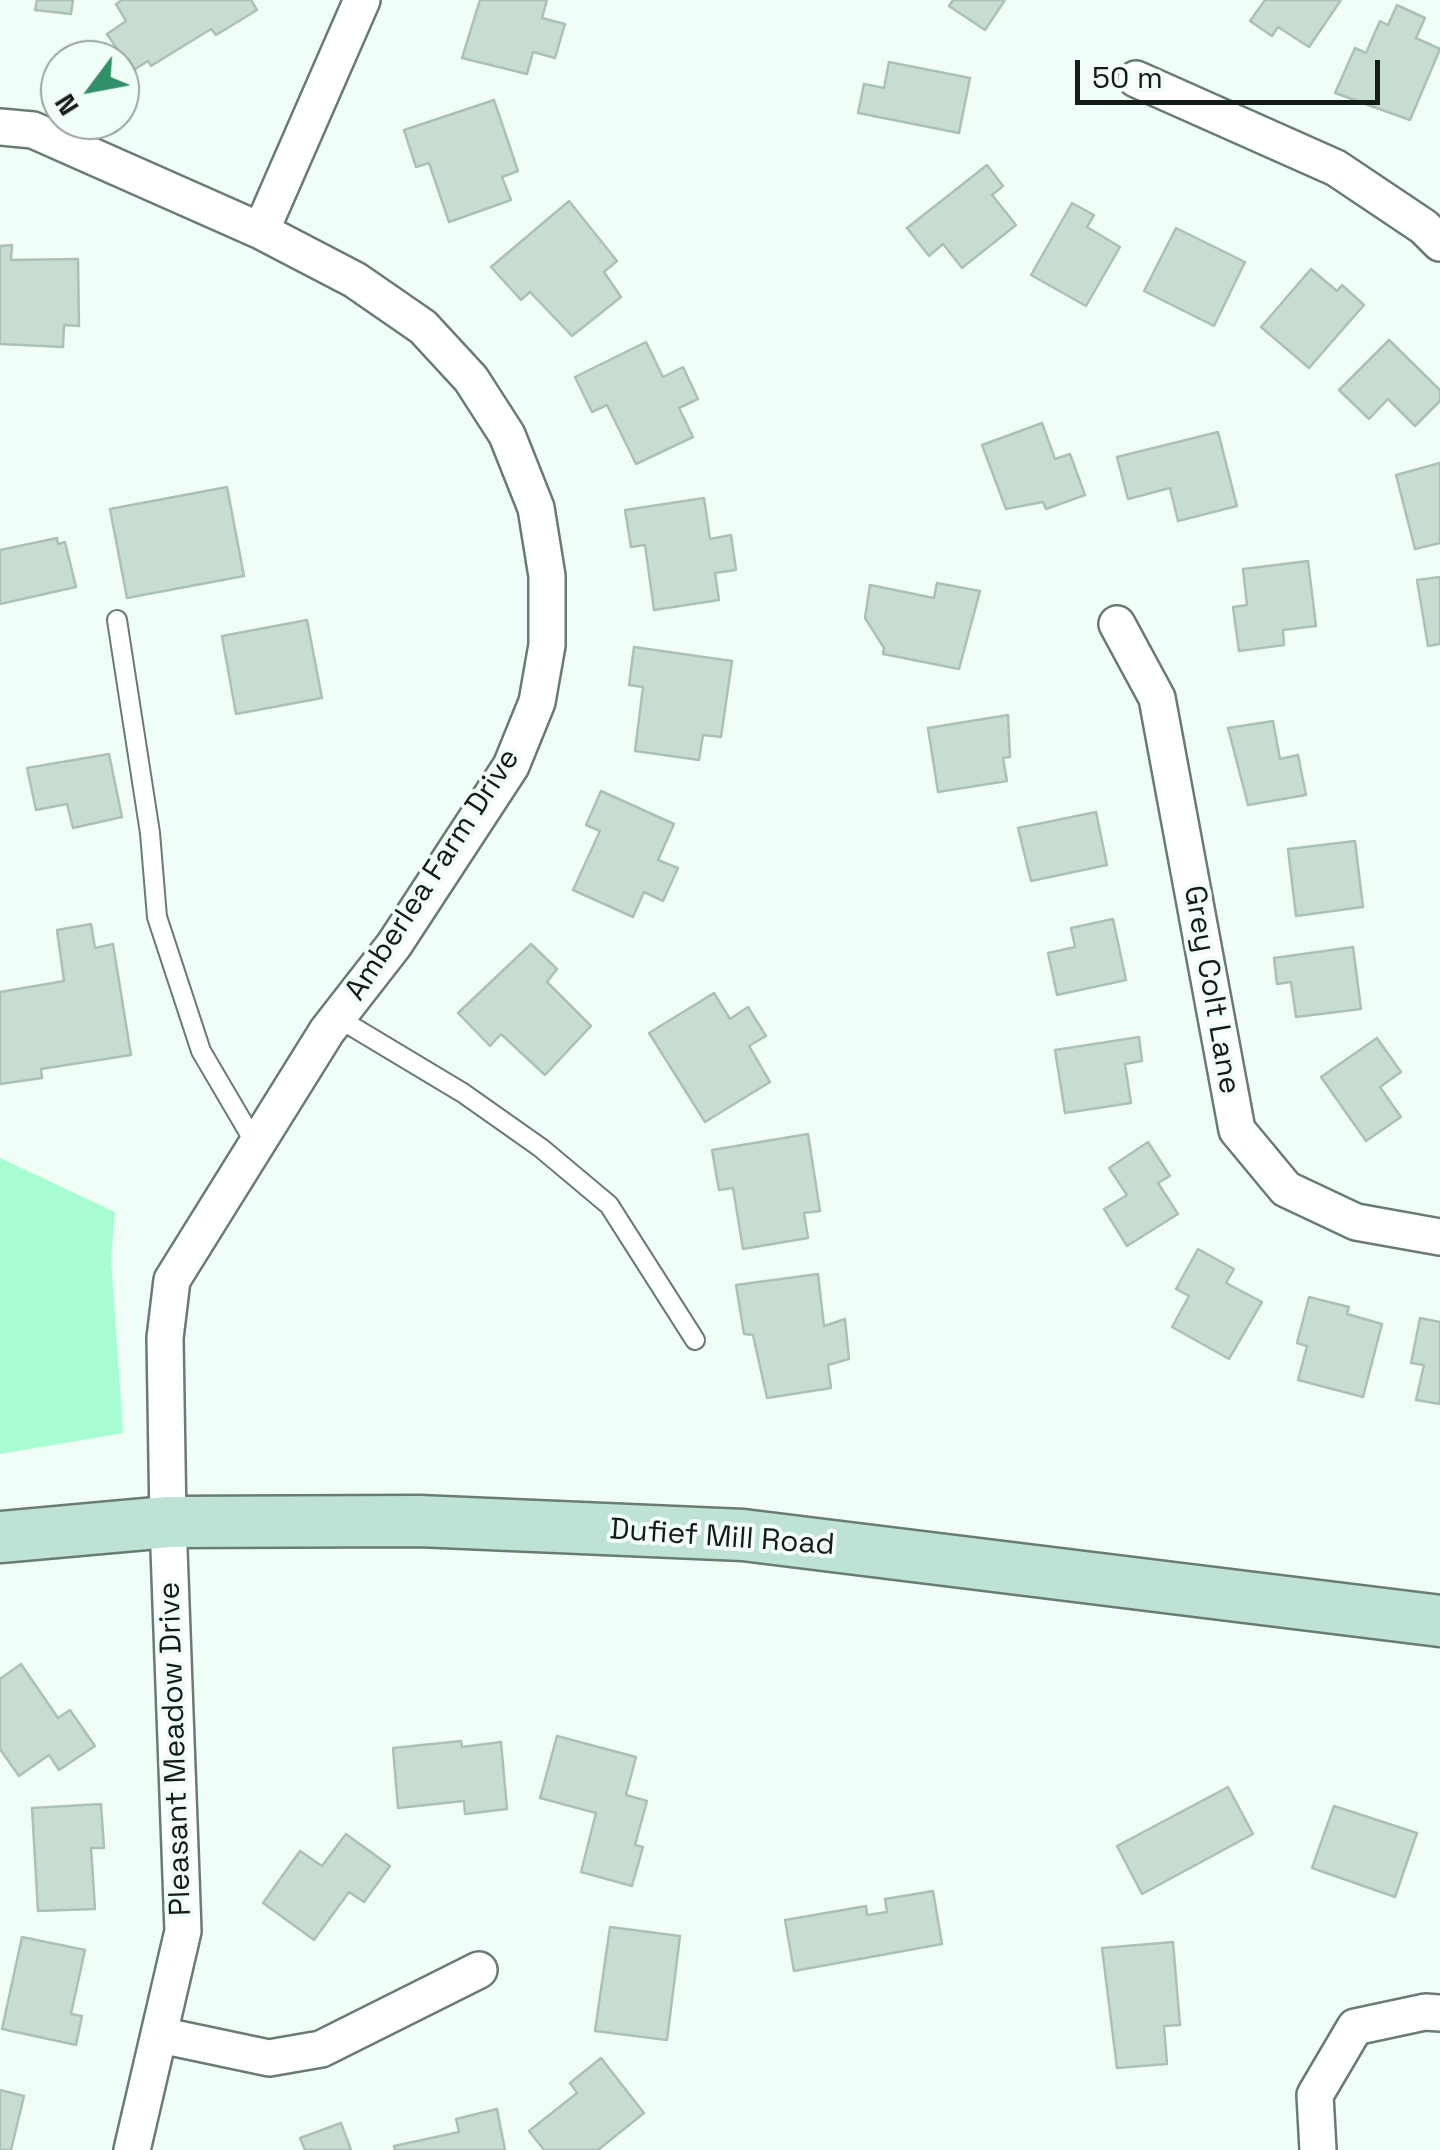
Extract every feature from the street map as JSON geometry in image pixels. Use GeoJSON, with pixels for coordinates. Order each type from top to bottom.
{"type":"FeatureCollection","features":[{"type":"Feature","properties":{"kind":"main road","name":"Dufief Mill Road"},"geometry":{"type":"LineString","coordinates":[[0,1537],[168,1522],[419,1521],[743,1535],[1440,1621]]}},
{"type":"Feature","properties":{"kind":"street"},"geometry":{"type":"LineString","coordinates":[[262,231],[362,0]]}},
{"type":"Feature","properties":{"kind":"street"},"geometry":{"type":"LineString","coordinates":[[1136,78],[1336,168],[1424,227],[1440,244]]}},
{"type":"Feature","properties":{"kind":"street","name":"Amberlea Farm Drive"},"geometry":{"type":"LineString","coordinates":[[0,128],[34,130],[262,231],[354,280],[424,327],[471,379],[507,434],[536,508],[547,576],[546,645],[537,702],[511,766],[394,945],[338,1018],[255,1143],[172,1280],[165,1338],[168,1522]]}},
{"type":"Feature","properties":{"kind":"street","name":"Grey Colt Lane"},"geometry":{"type":"LineString","coordinates":[[1116,624],[1158,698],[1237,1130],[1286,1189],[1356,1222],[1440,1237]]}},
{"type":"Feature","properties":{"kind":"street","name":"Pleasant Meadow Drive"},"geometry":{"type":"LineString","coordinates":[[132,2150],[183,1931],[168,1522]]}},
{"type":"Feature","properties":{"kind":"street"},"geometry":{"type":"LineString","coordinates":[[160,2036],[269,2058],[322,2049],[479,1970]]}},
{"type":"Feature","properties":{"kind":"street"},"geometry":{"type":"LineString","coordinates":[[1318,2150],[1315,2095],[1355,2027],[1425,2012],[1440,2014]]}},
{"type":"Feature","properties":{"kind":"lane"},"geometry":{"type":"LineString","coordinates":[[117,620],[150,833],[157,917],[201,1051],[255,1143]]}},
{"type":"Feature","properties":{"kind":"lane"},"geometry":{"type":"LineString","coordinates":[[338,1018],[462,1093],[540,1148],[609,1205],[696,1340]]}},
{"type":"Feature","properties":{"kind":"green space"},"geometry":{"type":"Polygon","coordinates":[[[0,1158],[115,1212],[111,1258],[123,1433],[0,1454],[0,1158]]]}},
{"type":"Feature","properties":{"kind":"building"},"geometry":{"type":"Polygon","coordinates":[[[37,0],[73,0],[71,14],[35,10],[37,0]]]}},
{"type":"Feature","properties":{"kind":"building"},"geometry":{"type":"Polygon","coordinates":[[[122,0],[251,0],[257,10],[216,35],[211,29],[151,66],[148,61],[140,66],[140,40],[111,40],[107,34],[126,21],[116,4],[122,0]]]}},
{"type":"Feature","properties":{"kind":"building"},"geometry":{"type":"Polygon","coordinates":[[[480,0],[547,0],[542,18],[565,24],[555,58],[533,52],[527,74],[462,58],[480,0]]]}},
{"type":"Feature","properties":{"kind":"building"},"geometry":{"type":"Polygon","coordinates":[[[953,0],[1005,0],[985,30],[949,6],[953,0]]]}},
{"type":"Feature","properties":{"kind":"building"},"geometry":{"type":"Polygon","coordinates":[[[1265,0],[1341,0],[1309,47],[1278,27],[1272,36],[1250,21],[1265,0]]]}},
{"type":"Feature","properties":{"kind":"building"},"geometry":{"type":"Polygon","coordinates":[[[1397,5],[1425,18],[1416,38],[1440,49],[1410,120],[1335,93],[1355,48],[1366,53],[1380,21],[1388,25],[1397,5]]]}},
{"type":"Feature","properties":{"kind":"building"},"geometry":{"type":"Polygon","coordinates":[[[889,62],[970,78],[959,133],[858,113],[864,84],[884,88],[889,62]]]}},
{"type":"Feature","properties":{"kind":"building"},"geometry":{"type":"Polygon","coordinates":[[[494,100],[518,171],[502,177],[511,200],[449,222],[429,163],[416,167],[404,130],[494,100]]]}},
{"type":"Feature","properties":{"kind":"building"},"geometry":{"type":"Polygon","coordinates":[[[987,165],[1003,186],[992,195],[1016,225],[962,268],[943,244],[929,256],[907,228],[987,165]]]}},
{"type":"Feature","properties":{"kind":"building"},"geometry":{"type":"Polygon","coordinates":[[[569,201],[617,261],[604,272],[621,297],[572,336],[530,292],[521,300],[491,267],[569,201]]]}},
{"type":"Feature","properties":{"kind":"building"},"geometry":{"type":"Polygon","coordinates":[[[1072,203],[1094,215],[1087,227],[1120,247],[1086,306],[1031,275],[1072,203]]]}},
{"type":"Feature","properties":{"kind":"building"},"geometry":{"type":"Polygon","coordinates":[[[1176,228],[1245,262],[1214,326],[1144,291],[1176,228]]]}},
{"type":"Feature","properties":{"kind":"building"},"geometry":{"type":"Polygon","coordinates":[[[12,245],[11,260],[78,259],[79,326],[64,325],[63,347],[0,344],[0,246],[12,245]]]}},
{"type":"Feature","properties":{"kind":"building"},"geometry":{"type":"Polygon","coordinates":[[[1311,269],[1337,291],[1342,285],[1364,305],[1309,368],[1261,327],[1311,269]]]}},
{"type":"Feature","properties":{"kind":"building"},"geometry":{"type":"Polygon","coordinates":[[[1389,340],[1440,390],[1440,401],[1415,426],[1388,399],[1369,419],[1339,390],[1389,340]]]}},
{"type":"Feature","properties":{"kind":"building"},"geometry":{"type":"Polygon","coordinates":[[[646,342],[663,377],[683,367],[698,399],[679,408],[693,437],[636,464],[607,405],[592,412],[575,377],[646,342]]]}},
{"type":"Feature","properties":{"kind":"building"},"geometry":{"type":"Polygon","coordinates":[[[1042,423],[1055,459],[1070,454],[1085,495],[1046,509],[1043,502],[1006,509],[982,445],[1042,423]]]}},
{"type":"Feature","properties":{"kind":"building"},"geometry":{"type":"Polygon","coordinates":[[[1218,432],[1237,506],[1178,521],[1170,488],[1128,499],[1117,457],[1218,432]]]}},
{"type":"Feature","properties":{"kind":"building"},"geometry":{"type":"Polygon","coordinates":[[[1440,463],[1440,543],[1415,549],[1396,475],[1440,463]]]}},
{"type":"Feature","properties":{"kind":"building"},"geometry":{"type":"Polygon","coordinates":[[[227,487],[244,576],[127,598],[110,509],[227,487]]]}},
{"type":"Feature","properties":{"kind":"building"},"geometry":{"type":"Polygon","coordinates":[[[704,498],[710,539],[731,535],[736,570],[715,573],[719,600],[654,610],[645,545],[631,547],[625,510],[704,498]]]}},
{"type":"Feature","properties":{"kind":"building"},"geometry":{"type":"Polygon","coordinates":[[[57,538],[58,544],[65,542],[76,587],[0,604],[0,550],[57,538]]]}},
{"type":"Feature","properties":{"kind":"building"},"geometry":{"type":"Polygon","coordinates":[[[1308,561],[1316,626],[1283,630],[1284,645],[1239,651],[1233,607],[1247,605],[1243,569],[1308,561]]]}},
{"type":"Feature","properties":{"kind":"building"},"geometry":{"type":"Polygon","coordinates":[[[1440,577],[1440,644],[1428,646],[1417,580],[1440,577]]]}},
{"type":"Feature","properties":{"kind":"building"},"geometry":{"type":"Polygon","coordinates":[[[937,583],[980,591],[959,669],[883,654],[884,648],[865,618],[870,585],[934,598],[937,583]]]}},
{"type":"Feature","properties":{"kind":"building"},"geometry":{"type":"Polygon","coordinates":[[[307,620],[322,698],[236,714],[222,636],[307,620]]]}},
{"type":"Feature","properties":{"kind":"building"},"geometry":{"type":"Polygon","coordinates":[[[634,647],[732,661],[721,737],[703,735],[699,760],[635,751],[643,687],[629,685],[634,647]]]}},
{"type":"Feature","properties":{"kind":"building"},"geometry":{"type":"Polygon","coordinates":[[[1008,715],[1010,757],[1003,758],[1007,781],[938,792],[928,728],[1008,715]]]}},
{"type":"Feature","properties":{"kind":"building"},"geometry":{"type":"Polygon","coordinates":[[[1273,721],[1280,759],[1298,755],[1306,795],[1248,805],[1228,728],[1273,721]]]}},
{"type":"Feature","properties":{"kind":"building"},"geometry":{"type":"Polygon","coordinates":[[[109,754],[122,817],[73,828],[67,804],[36,810],[27,768],[109,754]]]}},
{"type":"Feature","properties":{"kind":"building"},"geometry":{"type":"Polygon","coordinates":[[[601,791],[674,824],[658,860],[678,868],[663,901],[644,892],[633,917],[573,890],[600,831],[586,825],[601,791]]]}},
{"type":"Feature","properties":{"kind":"building"},"geometry":{"type":"Polygon","coordinates":[[[1096,812],[1107,865],[1031,881],[1018,828],[1096,812]]]}},
{"type":"Feature","properties":{"kind":"building"},"geometry":{"type":"Polygon","coordinates":[[[1355,841],[1363,907],[1296,916],[1288,849],[1355,841]]]}},
{"type":"Feature","properties":{"kind":"building"},"geometry":{"type":"Polygon","coordinates":[[[1113,919],[1126,980],[1057,995],[1048,953],[1075,947],[1071,928],[1113,919]]]}},
{"type":"Feature","properties":{"kind":"building"},"geometry":{"type":"Polygon","coordinates":[[[91,924],[95,948],[113,944],[131,1055],[41,1069],[42,1078],[0,1084],[0,992],[64,981],[57,930],[91,924]]]}},
{"type":"Feature","properties":{"kind":"building"},"geometry":{"type":"Polygon","coordinates":[[[531,944],[557,969],[547,982],[591,1026],[545,1075],[501,1034],[490,1046],[458,1013],[531,944]]]}},
{"type":"Feature","properties":{"kind":"building"},"geometry":{"type":"Polygon","coordinates":[[[1353,947],[1361,1009],[1296,1017],[1291,982],[1277,984],[1274,958],[1353,947]]]}},
{"type":"Feature","properties":{"kind":"building"},"geometry":{"type":"Polygon","coordinates":[[[714,993],[730,1019],[748,1007],[766,1036],[749,1046],[770,1082],[705,1122],[649,1033],[714,993]]]}},
{"type":"Feature","properties":{"kind":"building"},"geometry":{"type":"Polygon","coordinates":[[[1139,1037],[1142,1061],[1125,1064],[1131,1103],[1065,1113],[1055,1050],[1139,1037]]]}},
{"type":"Feature","properties":{"kind":"building"},"geometry":{"type":"Polygon","coordinates":[[[1377,1038],[1401,1072],[1380,1087],[1401,1117],[1366,1141],[1321,1077],[1377,1038]]]}},
{"type":"Feature","properties":{"kind":"building"},"geometry":{"type":"Polygon","coordinates":[[[808,1134],[820,1211],[804,1213],[808,1238],[743,1249],[733,1188],[719,1190],[712,1150],[808,1134]]]}},
{"type":"Feature","properties":{"kind":"building"},"geometry":{"type":"Polygon","coordinates":[[[1148,1142],[1170,1176],[1158,1183],[1178,1214],[1127,1246],[1104,1209],[1127,1195],[1109,1168],[1148,1142]]]}},
{"type":"Feature","properties":{"kind":"building"},"geometry":{"type":"Polygon","coordinates":[[[1198,1249],[1234,1269],[1226,1283],[1262,1302],[1229,1359],[1172,1327],[1189,1296],[1176,1289],[1198,1249]]]}},
{"type":"Feature","properties":{"kind":"building"},"geometry":{"type":"Polygon","coordinates":[[[818,1274],[824,1326],[845,1319],[849,1359],[828,1365],[831,1388],[767,1398],[753,1335],[744,1334],[736,1285],[818,1274]]]}},
{"type":"Feature","properties":{"kind":"building"},"geometry":{"type":"Polygon","coordinates":[[[1309,1297],[1349,1307],[1347,1314],[1382,1324],[1363,1397],[1298,1380],[1307,1346],[1297,1343],[1309,1297]]]}},
{"type":"Feature","properties":{"kind":"building"},"geometry":{"type":"Polygon","coordinates":[[[1420,1318],[1440,1322],[1440,1404],[1416,1400],[1424,1365],[1411,1363],[1420,1318]]]}},
{"type":"Feature","properties":{"kind":"building"},"geometry":{"type":"Polygon","coordinates":[[[21,1664],[58,1718],[70,1710],[95,1746],[59,1770],[49,1755],[19,1776],[0,1749],[0,1679],[21,1664]]]}},
{"type":"Feature","properties":{"kind":"building"},"geometry":{"type":"Polygon","coordinates":[[[557,1736],[636,1757],[626,1795],[647,1801],[635,1845],[643,1847],[632,1886],[581,1872],[596,1813],[540,1798],[557,1736]]]}},
{"type":"Feature","properties":{"kind":"building"},"geometry":{"type":"Polygon","coordinates":[[[461,1741],[462,1747],[501,1742],[507,1809],[465,1814],[464,1801],[398,1808],[393,1748],[461,1741]]]}},
{"type":"Feature","properties":{"kind":"building"},"geometry":{"type":"Polygon","coordinates":[[[1228,1787],[1253,1834],[1142,1894],[1117,1846],[1228,1787]]]}},
{"type":"Feature","properties":{"kind":"building"},"geometry":{"type":"Polygon","coordinates":[[[101,1804],[104,1848],[91,1848],[95,1909],[38,1911],[32,1808],[101,1804]]]}},
{"type":"Feature","properties":{"kind":"building"},"geometry":{"type":"Polygon","coordinates":[[[1334,1806],[1417,1833],[1395,1897],[1312,1868],[1334,1806]]]}},
{"type":"Feature","properties":{"kind":"building"},"geometry":{"type":"Polygon","coordinates":[[[346,1834],[390,1866],[364,1902],[349,1892],[314,1940],[263,1903],[300,1851],[322,1866],[346,1834]]]}},
{"type":"Feature","properties":{"kind":"building"},"geometry":{"type":"Polygon","coordinates":[[[933,1891],[942,1944],[794,1971],[785,1920],[866,1906],[867,1915],[887,1912],[885,1899],[933,1891]]]}},
{"type":"Feature","properties":{"kind":"building"},"geometry":{"type":"Polygon","coordinates":[[[610,1927],[680,1936],[667,2040],[595,2031],[610,1927]]]}},
{"type":"Feature","properties":{"kind":"building"},"geometry":{"type":"Polygon","coordinates":[[[22,1937],[85,1950],[71,2014],[82,2016],[76,2045],[2,2029],[22,1937]]]}},
{"type":"Feature","properties":{"kind":"building"},"geometry":{"type":"Polygon","coordinates":[[[1173,1942],[1180,2025],[1164,2026],[1167,2064],[1117,2068],[1102,1948],[1173,1942]]]}},
{"type":"Feature","properties":{"kind":"building"},"geometry":{"type":"Polygon","coordinates":[[[601,2058],[644,2113],[598,2150],[544,2150],[529,2131],[577,2093],[570,2083],[601,2058]]]}},
{"type":"Feature","properties":{"kind":"building"},"geometry":{"type":"Polygon","coordinates":[[[0,2090],[24,2096],[11,2150],[0,2150],[0,2090]]]}},
{"type":"Feature","properties":{"kind":"building"},"geometry":{"type":"Polygon","coordinates":[[[497,2109],[505,2150],[395,2150],[394,2146],[459,2132],[456,2119],[497,2109]]]}},
{"type":"Feature","properties":{"kind":"building"},"geometry":{"type":"Polygon","coordinates":[[[341,2123],[351,2150],[305,2150],[300,2138],[341,2123]]]}}]}
